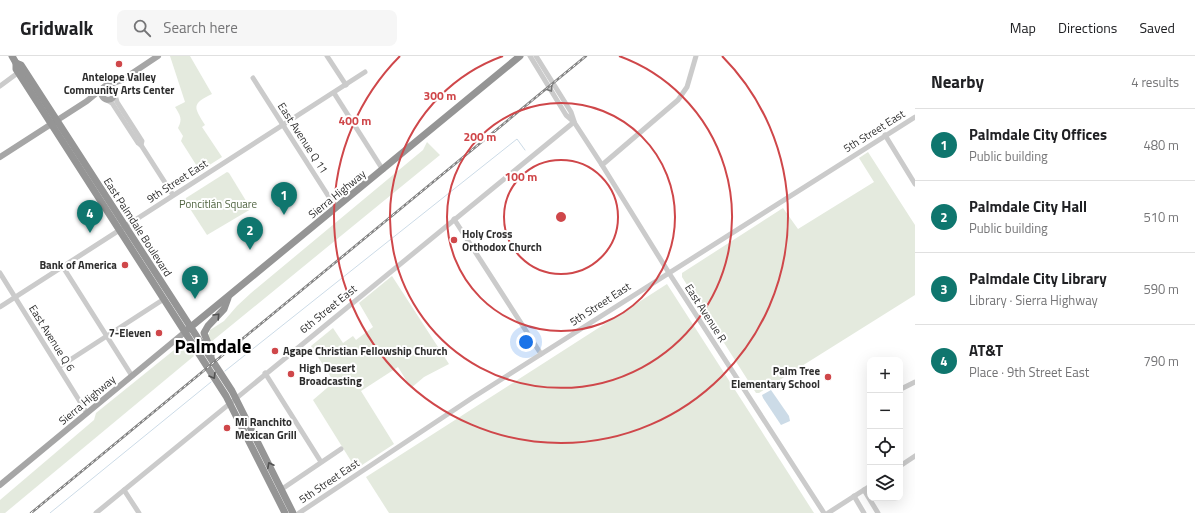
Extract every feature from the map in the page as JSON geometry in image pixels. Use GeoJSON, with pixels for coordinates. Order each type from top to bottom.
{"type":"FeatureCollection","features":[{"type":"Feature","properties":{"kind":"highway","name":"Sierra Highway"},"geometry":{"type":"LineString","coordinates":[[187,330],[228,298],[520,56]]}},
{"type":"Feature","properties":{"kind":"highway","name":"East Palmdale Boulevard"},"geometry":{"type":"LineString","coordinates":[[14,59],[19,72],[55,122]]}},
{"type":"Feature","properties":{"kind":"highway","name":"East Palmdale Boulevard"},"geometry":{"type":"LineString","coordinates":[[14,59],[21,65],[122,229],[187,330],[229,403],[285,513]]}},
{"type":"Feature","properties":{"kind":"highway","name":"East Palmdale Boulevard"},"geometry":{"type":"LineString","coordinates":[[122,229],[164,299],[211,360],[235,398],[293,513]]}},
{"type":"Feature","properties":{"kind":"highway"},"geometry":{"type":"LineString","coordinates":[[211,360],[211,351],[204,333],[208,326],[224,309],[228,298]]}},
{"type":"Feature","properties":{"kind":"main road"},"geometry":{"type":"LineString","coordinates":[[0,157],[87,101],[105,86],[122,80],[158,56]]}},
{"type":"Feature","properties":{"kind":"main road"},"geometry":{"type":"LineString","coordinates":[[87,101],[111,99],[122,80]]}},
{"type":"Feature","properties":{"kind":"main road"},"geometry":{"type":"LineString","coordinates":[[110,85],[115,93]]}},
{"type":"Feature","properties":{"kind":"main road"},"geometry":{"type":"LineString","coordinates":[[101,89],[100,94],[105,99]]}},
{"type":"Feature","properties":{"kind":"main road","name":"Sierra Highway"},"geometry":{"type":"LineString","coordinates":[[0,485],[187,330]]}},
{"type":"Feature","properties":{"kind":"street"},"geometry":{"type":"LineString","coordinates":[[327,56],[346,85]]}},
{"type":"Feature","properties":{"kind":"street","name":"East Avenue R"},"geometry":{"type":"LineString","coordinates":[[530,56],[566,115],[574,122],[602,165],[669,273],[824,513]]}},
{"type":"Feature","properties":{"kind":"street","name":"East Avenue R"},"geometry":{"type":"LineString","coordinates":[[536,56],[571,112],[574,122]]}},
{"type":"Feature","properties":{"kind":"street"},"geometry":{"type":"LineString","coordinates":[[602,165],[678,100],[687,87],[696,56]]}},
{"type":"Feature","properties":{"kind":"street"},"geometry":{"type":"LineString","coordinates":[[0,86],[19,72]]}},
{"type":"Feature","properties":{"kind":"street","name":"9th Street East"},"geometry":{"type":"LineString","coordinates":[[0,307],[365,72]]}},
{"type":"Feature","properties":{"kind":"street","name":"East Avenue Q 11"},"geometry":{"type":"LineString","coordinates":[[253,78],[336,208]]}},
{"type":"Feature","properties":{"kind":"street"},"geometry":{"type":"LineString","coordinates":[[115,93],[117,102],[142,141],[141,145]]}},
{"type":"Feature","properties":{"kind":"street"},"geometry":{"type":"LineString","coordinates":[[334,93],[383,170]]}},
{"type":"Feature","properties":{"kind":"street"},"geometry":{"type":"LineString","coordinates":[[105,99],[112,103],[173,195]]}},
{"type":"Feature","properties":{"kind":"street","name":"5th Street East"},"geometry":{"type":"LineString","coordinates":[[299,513],[401,444],[915,116]]}},
{"type":"Feature","properties":{"kind":"street","name":"6th Street East"},"geometry":{"type":"LineString","coordinates":[[96,513],[265,373],[574,122]]}},
{"type":"Feature","properties":{"kind":"street"},"geometry":{"type":"LineString","coordinates":[[885,136],[915,184]]}},
{"type":"Feature","properties":{"kind":"street"},"geometry":{"type":"LineString","coordinates":[[454,219],[541,354]]}},
{"type":"Feature","properties":{"kind":"street"},"geometry":{"type":"LineString","coordinates":[[62,267],[132,376]]}},
{"type":"Feature","properties":{"kind":"street","name":"East Avenue Q 6"},"geometry":{"type":"LineString","coordinates":[[0,273],[87,414]]}},
{"type":"Feature","properties":{"kind":"street"},"geometry":{"type":"LineString","coordinates":[[59,367],[164,299]]}},
{"type":"Feature","properties":{"kind":"street"},"geometry":{"type":"LineString","coordinates":[[265,373],[321,462]]}},
{"type":"Feature","properties":{"kind":"street"},"geometry":{"type":"LineString","coordinates":[[903,388],[915,382]]}},
{"type":"Feature","properties":{"kind":"street"},"geometry":{"type":"LineString","coordinates":[[282,489],[341,449]]}},
{"type":"Feature","properties":{"kind":"street"},"geometry":{"type":"LineString","coordinates":[[902,465],[915,456]]}},
{"type":"Feature","properties":{"kind":"street"},"geometry":{"type":"LineString","coordinates":[[828,513],[867,488]]}},
{"type":"Feature","properties":{"kind":"street"},"geometry":{"type":"LineString","coordinates":[[124,490],[138,513]]}},
{"type":"Feature","properties":{"kind":"street"},"geometry":{"type":"LineString","coordinates":[[864,490],[878,513]]}},
{"type":"Feature","properties":{"kind":"street"},"geometry":{"type":"LineString","coordinates":[[854,496],[864,513]]}},
{"type":"Feature","properties":{"kind":"green space"},"geometry":{"type":"Polygon","coordinates":[[[170,56],[190,56],[212,94],[205,97],[196,106],[198,114],[205,125],[202,127],[222,157],[200,171],[181,141],[183,136],[178,128],[180,117],[175,107],[185,102],[170,56]]]}},
{"type":"Feature","properties":{"kind":"green space"},"geometry":{"type":"Polygon","coordinates":[[[427,142],[440,155],[211,342],[208,337],[210,330],[224,321],[251,293],[423,150],[427,142]]]}},
{"type":"Feature","properties":{"kind":"green space"},"geometry":{"type":"Polygon","coordinates":[[[868,152],[915,225],[915,295],[759,393],[756,393],[682,277],[682,273],[783,208],[798,229],[874,182],[859,158],[868,152]]]}},
{"type":"Feature","properties":{"kind":"green space","name":"Poncitlán Square"},"geometry":{"type":"Polygon","coordinates":[[[227,172],[251,209],[207,235],[185,201],[186,198],[227,172]]]}},
{"type":"Feature","properties":{"kind":"green space"},"geometry":{"type":"Polygon","coordinates":[[[392,276],[449,364],[424,377],[411,388],[398,367],[361,391],[394,444],[356,469],[313,400],[334,382],[311,346],[333,328],[343,343],[353,336],[356,340],[373,327],[359,303],[392,276]]]}},
{"type":"Feature","properties":{"kind":"green space"},"geometry":{"type":"Polygon","coordinates":[[[667,284],[814,513],[389,513],[366,477],[667,284]]]}},
{"type":"Feature","properties":{"kind":"green space"},"geometry":{"type":"Polygon","coordinates":[[[184,342],[194,356],[5,513],[0,513],[0,500],[94,420],[96,413],[184,342]]]}},
{"type":"Feature","properties":{"kind":"water"},"geometry":{"type":"Polygon","coordinates":[[[771,390],[789,416],[790,421],[781,425],[762,395],[771,390]]]}},
{"type":"Feature","properties":{"kind":"waterway"},"geometry":{"type":"LineString","coordinates":[[225,371],[517,139],[525,150]]}},
{"type":"Feature","properties":{"kind":"waterway"},"geometry":{"type":"LineString","coordinates":[[50,513],[211,382]]}},
{"type":"Feature","properties":{"kind":"railway"},"geometry":{"type":"LineString","coordinates":[[31,513],[586,56]]}},
{"type":"Feature","properties":{"kind":"place","name":"Antelope Valley Community Arts Center"},"geometry":{"type":"Point","coordinates":[119,64]}},
{"type":"Feature","properties":{"kind":"place","name":"Palmdale City Offices"},"geometry":{"type":"Point","coordinates":[284,215]}},
{"type":"Feature","properties":{"kind":"place","name":"AT&T"},"geometry":{"type":"Point","coordinates":[90,233]}},
{"type":"Feature","properties":{"kind":"place","name":"Holy Cross Orthodox Church"},"geometry":{"type":"Point","coordinates":[454,240]}},
{"type":"Feature","properties":{"kind":"place","name":"Palmdale City Hall"},"geometry":{"type":"Point","coordinates":[250,250]}},
{"type":"Feature","properties":{"kind":"place","name":"Bank of America"},"geometry":{"type":"Point","coordinates":[125,265]}},
{"type":"Feature","properties":{"kind":"place","name":"Palmdale City Library"},"geometry":{"type":"Point","coordinates":[195,299]}},
{"type":"Feature","properties":{"kind":"place","name":"7-Eleven"},"geometry":{"type":"Point","coordinates":[159,333]}},
{"type":"Feature","properties":{"kind":"place","name":"Agape Christian Fellowship Church"},"geometry":{"type":"Point","coordinates":[275,351]}},
{"type":"Feature","properties":{"kind":"place","name":"High Desert Broadcasting"},"geometry":{"type":"Point","coordinates":[291,374]}},
{"type":"Feature","properties":{"kind":"place","name":"Palm Tree Elementary School"},"geometry":{"type":"Point","coordinates":[828,377]}},
{"type":"Feature","properties":{"kind":"place","name":"Mi Ranchito Mexican Grill"},"geometry":{"type":"Point","coordinates":[227,428]}},
{"type":"Feature","properties":{"kind":"district","name":"Palmdale"},"geometry":{"type":"Point","coordinates":[213,346]}}]}
